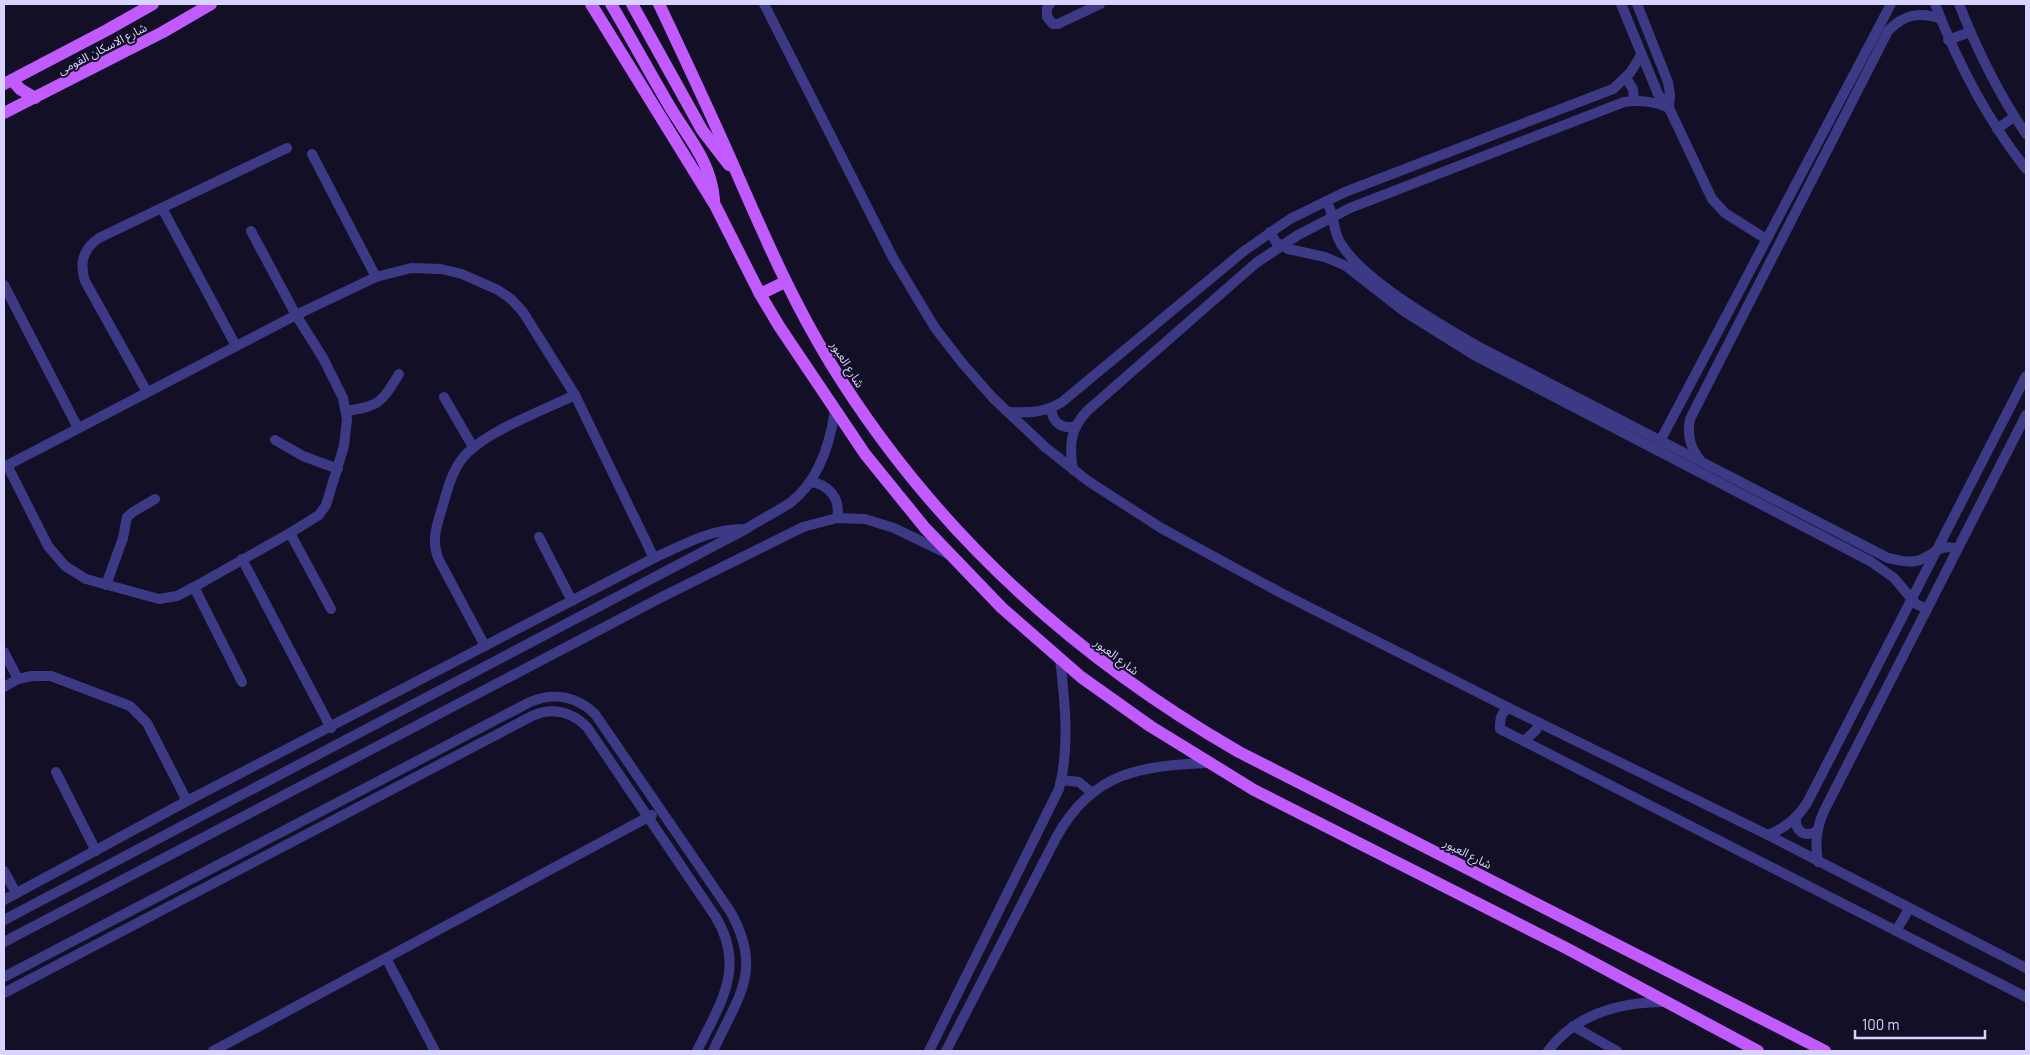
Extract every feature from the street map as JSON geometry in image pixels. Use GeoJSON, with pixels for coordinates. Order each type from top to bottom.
{"type":"FeatureCollection","features":[{"type":"Feature","properties":{"kind":"main road","name":"شارع الاسكان القومى"},"geometry":{"type":"LineString","coordinates":[[8,82],[153,4]]}},
{"type":"Feature","properties":{"kind":"main road","name":"شارع الاسكان القومى"},"geometry":{"type":"LineString","coordinates":[[5,110],[35,98],[162,32],[211,4]]}},
{"type":"Feature","properties":{"kind":"main road"},"geometry":{"type":"LineString","coordinates":[[591,4],[715,205],[760,294],[835,410],[865,454],[892,488],[949,555],[1002,608],[1060,659],[1115,702],[1207,763],[1254,790],[1557,944],[1758,1051]]}},
{"type":"Feature","properties":{"kind":"main road"},"geometry":{"type":"LineString","coordinates":[[611,4],[671,110],[699,150],[711,182],[715,205]]}},
{"type":"Feature","properties":{"kind":"main road"},"geometry":{"type":"LineString","coordinates":[[632,4],[702,130],[722,158],[737,174]]}},
{"type":"Feature","properties":{"kind":"main road","name":"شارع العبور"},"geometry":{"type":"LineString","coordinates":[[659,4],[785,282],[830,363],[868,421],[907,473],[944,516],[986,560],[1042,614],[1123,678],[1181,717],[1239,752],[1825,1051]]}},
{"type":"Feature","properties":{"kind":"main road"},"geometry":{"type":"LineString","coordinates":[[8,82],[35,98]]}},
{"type":"Feature","properties":{"kind":"main road"},"geometry":{"type":"LineString","coordinates":[[760,294],[785,282]]}},
{"type":"Feature","properties":{"kind":"street"},"geometry":{"type":"LineString","coordinates":[[764,4],[911,290],[936,328],[963,364],[1008,412],[1038,441],[1073,470],[1112,498],[1161,528],[1281,593],[1540,724],[1768,835],[2026,968]]}},
{"type":"Feature","properties":{"kind":"street"},"geometry":{"type":"LineString","coordinates":[[1050,4],[1047,8],[1047,17],[1053,24],[1058,24],[1100,4]]}},
{"type":"Feature","properties":{"kind":"street"},"geometry":{"type":"LineString","coordinates":[[1621,4],[1658,94],[1669,108],[1712,199],[1726,213],[1766,238]]}},
{"type":"Feature","properties":{"kind":"street"},"geometry":{"type":"LineString","coordinates":[[1637,4],[1668,82],[1669,108]]}},
{"type":"Feature","properties":{"kind":"street"},"geometry":{"type":"LineString","coordinates":[[1701,461],[1695,454],[1689,437],[1690,419],[1807,190],[1875,44],[1890,4]]}},
{"type":"Feature","properties":{"kind":"street"},"geometry":{"type":"LineString","coordinates":[[1935,4],[1948,40],[1969,85],[1996,129],[2026,168]]}},
{"type":"Feature","properties":{"kind":"street"},"geometry":{"type":"LineString","coordinates":[[1958,4],[1990,75],[2026,134]]}},
{"type":"Feature","properties":{"kind":"street"},"geometry":{"type":"LineString","coordinates":[[1659,445],[1795,184],[1875,44],[1903,18],[1922,14],[1940,19]]}},
{"type":"Feature","properties":{"kind":"street"},"geometry":{"type":"LineString","coordinates":[[1948,40],[1970,32]]}},
{"type":"Feature","properties":{"kind":"street"},"geometry":{"type":"LineString","coordinates":[[1008,412],[1032,413],[1051,408],[1270,232],[1290,219],[1326,200],[1613,88],[1626,78],[1641,55]]}},
{"type":"Feature","properties":{"kind":"street"},"geometry":{"type":"LineString","coordinates":[[1626,78],[1633,89],[1634,101]]}},
{"type":"Feature","properties":{"kind":"street"},"geometry":{"type":"LineString","coordinates":[[1073,470],[1070,448],[1071,439],[1076,426],[1087,411],[1256,263],[1281,246],[1350,208],[1624,102],[1654,102],[1669,108]]}},
{"type":"Feature","properties":{"kind":"street"},"geometry":{"type":"LineString","coordinates":[[1996,129],[2014,117]]}},
{"type":"Feature","properties":{"kind":"street"},"geometry":{"type":"LineString","coordinates":[[1524,124],[1530,139]]}},
{"type":"Feature","properties":{"kind":"street"},"geometry":{"type":"LineString","coordinates":[[1465,147],[1470,161]]}},
{"type":"Feature","properties":{"kind":"street"},"geometry":{"type":"LineString","coordinates":[[147,392],[83,274],[82,260],[88,247],[99,238],[288,148]]}},
{"type":"Feature","properties":{"kind":"street"},"geometry":{"type":"LineString","coordinates":[[312,154],[376,276]]}},
{"type":"Feature","properties":{"kind":"street"},"geometry":{"type":"LineString","coordinates":[[1402,170],[1408,185]]}},
{"type":"Feature","properties":{"kind":"street"},"geometry":{"type":"LineString","coordinates":[[1795,184],[1807,190]]}},
{"type":"Feature","properties":{"kind":"street"},"geometry":{"type":"LineString","coordinates":[[1326,200],[1336,235],[1346,251],[1376,280],[1428,316],[1529,379]]}},
{"type":"Feature","properties":{"kind":"street"},"geometry":{"type":"LineString","coordinates":[[162,208],[236,346]]}},
{"type":"Feature","properties":{"kind":"street"},"geometry":{"type":"LineString","coordinates":[[251,231],[296,315],[323,358],[343,398],[346,411],[346,432],[338,469],[323,510],[290,533],[177,596],[159,599],[106,585],[75,574],[57,558],[48,546],[5,466],[296,315],[376,276],[411,268],[441,269],[462,274],[498,290],[511,299],[523,312],[575,395],[654,558]]}},
{"type":"Feature","properties":{"kind":"street"},"geometry":{"type":"LineString","coordinates":[[1270,232],[1281,246],[1293,251],[1335,260],[1353,270],[1405,312],[1439,334],[1659,445],[1863,552],[1900,561],[1916,562],[1935,550],[1946,546],[1957,549]]}},
{"type":"Feature","properties":{"kind":"street"},"geometry":{"type":"LineString","coordinates":[[1335,260],[1346,251]]}},
{"type":"Feature","properties":{"kind":"street"},"geometry":{"type":"LineString","coordinates":[[4,285],[78,428]]}},
{"type":"Feature","properties":{"kind":"street"},"geometry":{"type":"LineString","coordinates":[[346,411],[365,408],[379,402],[399,374]]}},
{"type":"Feature","properties":{"kind":"street"},"geometry":{"type":"LineString","coordinates":[[1768,835],[1780,830],[1796,818],[1807,803],[1935,550],[2026,376]]}},
{"type":"Feature","properties":{"kind":"street"},"geometry":{"type":"LineString","coordinates":[[486,646],[439,560],[433,542],[452,477],[461,460],[473,447],[490,436],[575,395]]}},
{"type":"Feature","properties":{"kind":"street"},"geometry":{"type":"LineString","coordinates":[[444,397],[473,447]]}},
{"type":"Feature","properties":{"kind":"street"},"geometry":{"type":"LineString","coordinates":[[1051,408],[1052,416],[1057,423],[1068,428],[1076,426]]}},
{"type":"Feature","properties":{"kind":"street"},"geometry":{"type":"LineString","coordinates":[[4,920],[746,529],[790,503],[810,482],[828,446],[835,410]]}},
{"type":"Feature","properties":{"kind":"street"},"geometry":{"type":"LineString","coordinates":[[1818,862],[1817,831],[1824,811],[2026,416]]}},
{"type":"Feature","properties":{"kind":"street"},"geometry":{"type":"LineString","coordinates":[[275,440],[303,456],[338,469]]}},
{"type":"Feature","properties":{"kind":"street"},"geometry":{"type":"LineString","coordinates":[[1659,445],[1701,461],[1863,552],[1894,578],[1911,600],[1928,609]]}},
{"type":"Feature","properties":{"kind":"street"},"geometry":{"type":"LineString","coordinates":[[810,482],[820,484],[832,494],[838,508],[838,518]]}},
{"type":"Feature","properties":{"kind":"street"},"geometry":{"type":"LineString","coordinates":[[106,585],[123,538],[128,517],[155,499]]}},
{"type":"Feature","properties":{"kind":"street"},"geometry":{"type":"LineString","coordinates":[[4,942],[662,597],[803,527],[838,518],[864,519],[880,523],[949,555]]}},
{"type":"Feature","properties":{"kind":"street"},"geometry":{"type":"LineString","coordinates":[[4,900],[188,801],[654,558],[707,534],[746,529]]}},
{"type":"Feature","properties":{"kind":"street"},"geometry":{"type":"LineString","coordinates":[[290,533],[331,609]]}},
{"type":"Feature","properties":{"kind":"street"},"geometry":{"type":"LineString","coordinates":[[539,537],[572,601]]}},
{"type":"Feature","properties":{"kind":"street"},"geometry":{"type":"LineString","coordinates":[[242,559],[331,728]]}},
{"type":"Feature","properties":{"kind":"street"},"geometry":{"type":"LineString","coordinates":[[1894,578],[1899,570],[1900,561]]}},
{"type":"Feature","properties":{"kind":"street"},"geometry":{"type":"LineString","coordinates":[[194,587],[242,682]]}},
{"type":"Feature","properties":{"kind":"street"},"geometry":{"type":"LineString","coordinates":[[4,652],[18,679]]}},
{"type":"Feature","properties":{"kind":"street"},"geometry":{"type":"LineString","coordinates":[[929,1051],[1054,803],[1062,780],[1066,716],[1060,659]]}},
{"type":"Feature","properties":{"kind":"street"},"geometry":{"type":"LineString","coordinates":[[4,687],[18,679],[32,676],[51,676],[119,700],[130,706],[148,723],[188,801]]}},
{"type":"Feature","properties":{"kind":"street"},"geometry":{"type":"LineString","coordinates":[[4,978],[488,724],[543,698],[564,697],[578,701],[590,709],[599,720],[730,911],[745,944],[747,967],[743,989],[713,1051]]}},
{"type":"Feature","properties":{"kind":"street"},"geometry":{"type":"LineString","coordinates":[[1509,708],[1501,716],[1500,729],[2026,997]]}},
{"type":"Feature","properties":{"kind":"street"},"geometry":{"type":"LineString","coordinates":[[4,992],[494,735],[532,716],[546,711],[561,711],[575,717],[587,727],[715,916],[727,941],[730,961],[726,992],[714,1020],[697,1051]]}},
{"type":"Feature","properties":{"kind":"street"},"geometry":{"type":"LineString","coordinates":[[488,724],[494,735]]}},
{"type":"Feature","properties":{"kind":"street"},"geometry":{"type":"LineString","coordinates":[[1524,741],[1533,734],[1540,724]]}},
{"type":"Feature","properties":{"kind":"street"},"geometry":{"type":"LineString","coordinates":[[946,1051],[1057,836],[1074,811],[1092,793],[1116,779],[1142,769],[1207,763]]}},
{"type":"Feature","properties":{"kind":"street"},"geometry":{"type":"LineString","coordinates":[[56,772],[96,851]]}},
{"type":"Feature","properties":{"kind":"street"},"geometry":{"type":"LineString","coordinates":[[1062,780],[1078,782],[1092,793]]}},
{"type":"Feature","properties":{"kind":"street"},"geometry":{"type":"LineString","coordinates":[[213,1051],[660,811]]}},
{"type":"Feature","properties":{"kind":"street"},"geometry":{"type":"LineString","coordinates":[[1796,818],[1797,828],[1802,833],[1810,834],[1817,831]]}},
{"type":"Feature","properties":{"kind":"street"},"geometry":{"type":"LineString","coordinates":[[238,854],[244,866]]}},
{"type":"Feature","properties":{"kind":"street"},"geometry":{"type":"LineString","coordinates":[[4,870],[16,893]]}},
{"type":"Feature","properties":{"kind":"street"},"geometry":{"type":"LineString","coordinates":[[45,878],[54,894]]}},
{"type":"Feature","properties":{"kind":"street"},"geometry":{"type":"LineString","coordinates":[[1896,931],[1909,908]]}},
{"type":"Feature","properties":{"kind":"street"},"geometry":{"type":"LineString","coordinates":[[386,958],[435,1051]]}},
{"type":"Feature","properties":{"kind":"street"},"geometry":{"type":"LineString","coordinates":[[1548,1051],[1560,1036],[1573,1026],[1597,1014],[1619,1007],[1665,1002]]}},
{"type":"Feature","properties":{"kind":"street"},"geometry":{"type":"LineString","coordinates":[[1573,1026],[1617,1051]]}}]}
